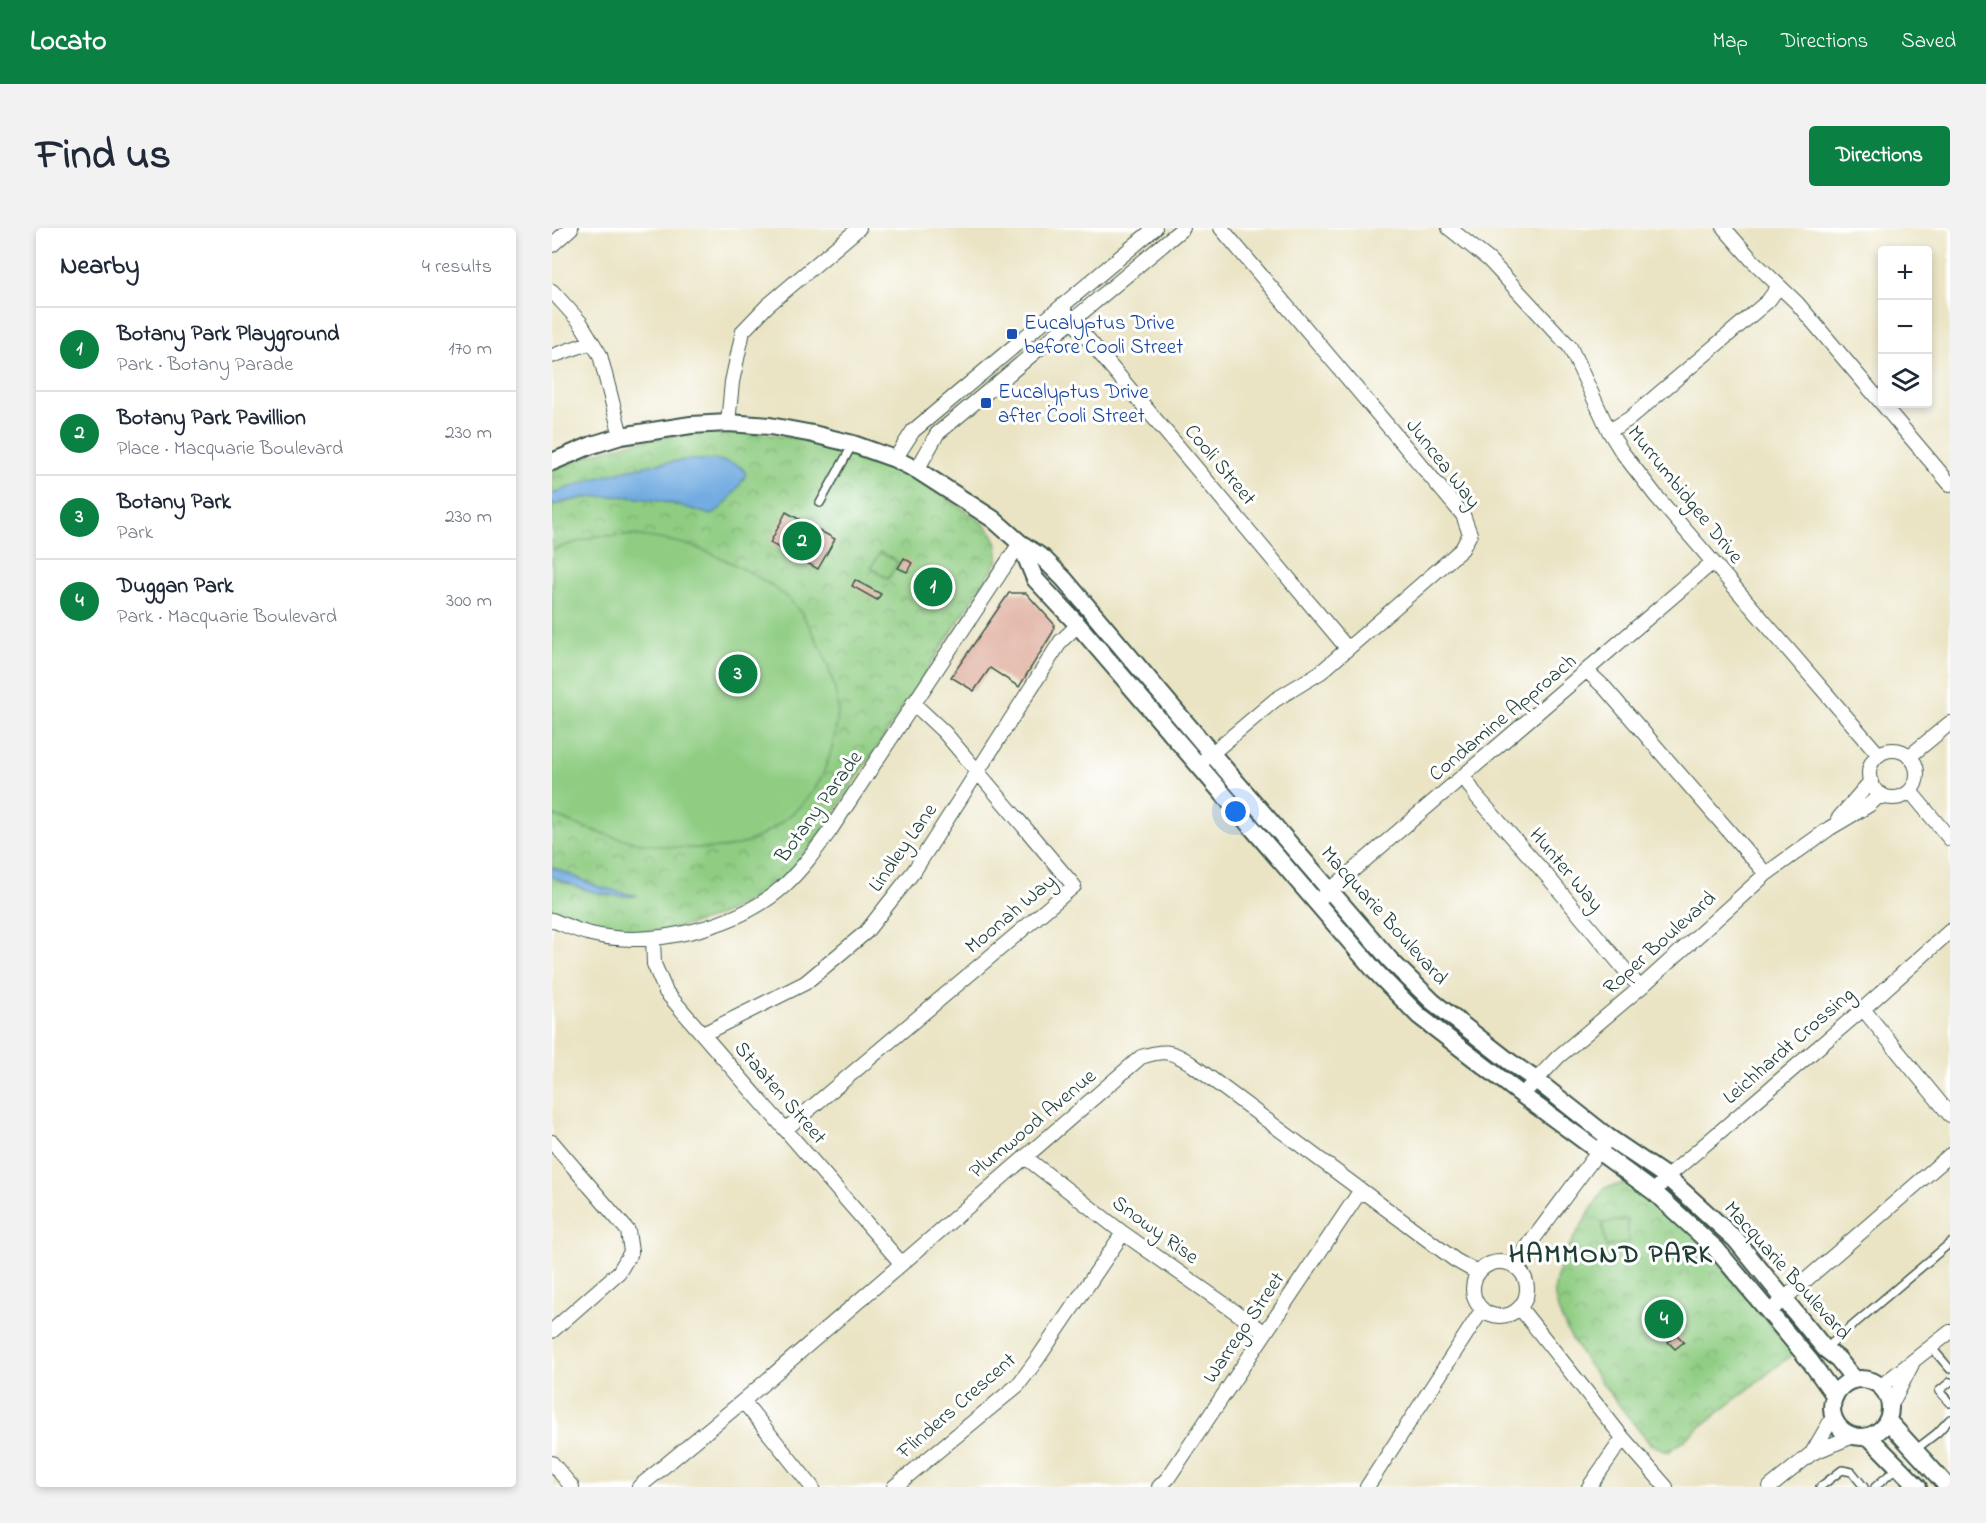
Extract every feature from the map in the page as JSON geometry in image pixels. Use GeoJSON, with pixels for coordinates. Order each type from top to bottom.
{"type":"FeatureCollection","features":[{"type":"Feature","properties":{"kind":"street"},"geometry":{"type":"LineString","coordinates":[[552,245],[571,228]]}},
{"type":"Feature","properties":{"kind":"street"},"geometry":{"type":"LineString","coordinates":[[728,423],[732,382],[743,331],[767,306],[860,228]]}},
{"type":"Feature","properties":{"kind":"street"},"geometry":{"type":"LineString","coordinates":[[895,459],[913,431],[1155,228]]}},
{"type":"Feature","properties":{"kind":"street"},"geometry":{"type":"LineString","coordinates":[[917,470],[937,434],[1183,228]]}},
{"type":"Feature","properties":{"kind":"street","name":"Juncea Way"},"geometry":{"type":"LineString","coordinates":[[1198,765],[1275,700],[1321,672],[1462,549],[1470,534],[1463,515],[1221,228]]}},
{"type":"Feature","properties":{"kind":"street","name":"Murrumbidgee Drive"},"geometry":{"type":"LineString","coordinates":[[1449,228],[1463,233],[1570,347],[1609,431],[1622,452],[1656,496],[1879,755]]}},
{"type":"Feature","properties":{"kind":"street"},"geometry":{"type":"LineString","coordinates":[[1724,228],[1840,352],[1950,484]]}},
{"type":"Feature","properties":{"kind":"street"},"geometry":{"type":"LineString","coordinates":[[1609,431],[1638,412],[1768,301],[1779,286]]}},
{"type":"Feature","properties":{"kind":"street"},"geometry":{"type":"LineString","coordinates":[[552,291],[580,322],[600,355],[621,436]]}},
{"type":"Feature","properties":{"kind":"street","name":"Cooli Street"},"geometry":{"type":"LineString","coordinates":[[1061,307],[1347,648]]}},
{"type":"Feature","properties":{"kind":"street"},"geometry":{"type":"LineString","coordinates":[[552,356],[592,342]]}},
{"type":"Feature","properties":{"kind":"street","name":"Macquarie Boulevard"},"geometry":{"type":"LineString","coordinates":[[552,462],[592,445],[621,436],[691,425],[728,423],[770,426],[853,444],[895,459],[917,470],[993,519],[1020,543],[1043,558],[1064,579],[1391,961],[1433,1002],[1536,1080],[1716,1248],[1810,1360],[1834,1396]]}},
{"type":"Feature","properties":{"kind":"street","name":"Macquarie Boulevard"},"geometry":{"type":"LineString","coordinates":[[1020,543],[1035,579],[1078,625],[1376,972],[1419,1016],[1522,1095],[1603,1144],[1667,1177],[1735,1239],[1825,1349],[1838,1359],[1854,1379]]}},
{"type":"Feature","properties":{"kind":"street","name":"Botany Parade"},"geometry":{"type":"LineString","coordinates":[[552,920],[592,934],[610,937],[653,938],[690,932],[719,924],[763,902],[783,886],[802,868],[829,832],[1020,543]]}},
{"type":"Feature","properties":{"kind":"street","name":"Condamine Approach"},"geometry":{"type":"LineString","coordinates":[[1316,902],[1713,562]]}},
{"type":"Feature","properties":{"kind":"street","name":"Lindley Lane"},"geometry":{"type":"LineString","coordinates":[[703,1034],[805,983],[866,932],[914,871],[1061,641],[1078,625]]}},
{"type":"Feature","properties":{"kind":"street"},"geometry":{"type":"LineString","coordinates":[[1587,671],[1605,688],[1766,874]]}},
{"type":"Feature","properties":{"kind":"street","name":"Moonah Way"},"geometry":{"type":"LineString","coordinates":[[786,1129],[1074,886],[944,732],[913,703]]}},
{"type":"Feature","properties":{"kind":"street"},"geometry":{"type":"LineString","coordinates":[[1910,756],[1950,723]]}},
{"type":"Feature","properties":{"kind":"street"},"geometry":{"type":"LineString","coordinates":[[1898,750],[1910,756],[1917,770],[1914,785],[1910,791],[1896,797],[1877,791],[1871,781],[1871,767],[1879,755],[1898,750]]}},
{"type":"Feature","properties":{"kind":"street","name":"Hunter Way"},"geometry":{"type":"LineString","coordinates":[[1464,777],[1477,797],[1548,877],[1640,988]]}},
{"type":"Feature","properties":{"kind":"street","name":"Roper Boulevard"},"geometry":{"type":"LineString","coordinates":[[1830,828],[1871,781]]}},
{"type":"Feature","properties":{"kind":"street"},"geometry":{"type":"LineString","coordinates":[[1910,791],[1950,839]]}},
{"type":"Feature","properties":{"kind":"street","name":"Roper Boulevard"},"geometry":{"type":"LineString","coordinates":[[1522,1095],[1558,1057],[1640,988],[1766,874],[1830,828],[1869,805],[1881,794]]}},
{"type":"Feature","properties":{"kind":"street","name":"Leichhardt Crossing"},"geometry":{"type":"LineString","coordinates":[[1654,1192],[1667,1177],[1950,931]]}},
{"type":"Feature","properties":{"kind":"street","name":"Staaten Street"},"geometry":{"type":"LineString","coordinates":[[653,938],[654,964],[666,992],[901,1263]]}},
{"type":"Feature","properties":{"kind":"street"},"geometry":{"type":"LineString","coordinates":[[1863,1009],[1950,1115]]}},
{"type":"Feature","properties":{"kind":"street","name":"Plumwood Avenue"},"geometry":{"type":"LineString","coordinates":[[639,1487],[743,1401],[1141,1057],[1163,1051],[1171,1052],[1190,1063],[1455,1260],[1478,1274]]}},
{"type":"Feature","properties":{"kind":"street"},"geometry":{"type":"LineString","coordinates":[[552,1142],[628,1231],[631,1252],[619,1272],[552,1331]]}},
{"type":"Feature","properties":{"kind":"street"},"geometry":{"type":"LineString","coordinates":[[1514,1265],[1603,1144]]}},
{"type":"Feature","properties":{"kind":"street"},"geometry":{"type":"LineString","coordinates":[[1769,1312],[1950,1155]]}},
{"type":"Feature","properties":{"kind":"street","name":"Snowy Rise"},"geometry":{"type":"LineString","coordinates":[[1025,1157],[1123,1233],[1264,1332]]}},
{"type":"Feature","properties":{"kind":"street","name":"Warrego Street"},"geometry":{"type":"LineString","coordinates":[[1159,1487],[1168,1478],[1361,1190]]}},
{"type":"Feature","properties":{"kind":"street","name":"Flinders Crescent"},"geometry":{"type":"LineString","coordinates":[[894,1487],[1018,1385],[1123,1233]]}},
{"type":"Feature","properties":{"kind":"street"},"geometry":{"type":"LineString","coordinates":[[1498,1262],[1514,1265],[1525,1277],[1527,1285],[1528,1293],[1520,1308],[1515,1313],[1502,1316],[1495,1316],[1482,1310],[1473,1293],[1478,1274],[1483,1268],[1498,1262]]}},
{"type":"Feature","properties":{"kind":"street"},"geometry":{"type":"LineString","coordinates":[[1520,1308],[1623,1438],[1666,1487]]}},
{"type":"Feature","properties":{"kind":"street"},"geometry":{"type":"LineString","coordinates":[[1366,1487],[1482,1310]]}},
{"type":"Feature","properties":{"kind":"street"},"geometry":{"type":"LineString","coordinates":[[1881,1386],[1950,1332]]}},
{"type":"Feature","properties":{"kind":"street"},"geometry":{"type":"LineString","coordinates":[[1770,1487],[1812,1453],[1876,1433],[1889,1413],[1914,1359]]}},
{"type":"Feature","properties":{"kind":"street"},"geometry":{"type":"LineString","coordinates":[[1918,1487],[1899,1466],[1861,1436],[1841,1429],[1833,1417],[1832,1410],[1834,1396],[1846,1383],[1854,1379],[1869,1379],[1881,1386],[1889,1398],[1889,1413],[1915,1450],[1948,1487]]}},
{"type":"Feature","properties":{"kind":"street"},"geometry":{"type":"LineString","coordinates":[[743,1401],[812,1487]]}},
{"type":"Feature","properties":{"kind":"street"},"geometry":{"type":"LineString","coordinates":[[1812,1453],[1833,1417]]}},
{"type":"Feature","properties":{"kind":"street"},"geometry":{"type":"LineString","coordinates":[[1589,1487],[1623,1438]]}},
{"type":"Feature","properties":{"kind":"street"},"geometry":{"type":"LineString","coordinates":[[552,1463],[572,1487]]}},
{"type":"Feature","properties":{"kind":"lane"},"geometry":{"type":"LineString","coordinates":[[820,503],[853,444]]}},
{"type":"Feature","properties":{"kind":"lane"},"geometry":{"type":"LineString","coordinates":[[1825,1349],[1950,1243]]}},
{"type":"Feature","properties":{"kind":"lane"},"geometry":{"type":"LineString","coordinates":[[1931,1347],[1950,1369]]}},
{"type":"Feature","properties":{"kind":"lane"},"geometry":{"type":"LineString","coordinates":[[1950,1382],[1939,1391],[1950,1403]]}},
{"type":"Feature","properties":{"kind":"lane"},"geometry":{"type":"LineString","coordinates":[[1915,1450],[1937,1433],[1950,1419]]}},
{"type":"Feature","properties":{"kind":"lane"},"geometry":{"type":"LineString","coordinates":[[1875,1487],[1899,1466]]}},
{"type":"Feature","properties":{"kind":"lane"},"geometry":{"type":"LineString","coordinates":[[1820,1487],[1842,1470],[1852,1472],[1864,1487]]}},
{"type":"Feature","properties":{"kind":"green space"},"geometry":{"type":"Polygon","coordinates":[[[710,431],[762,434],[812,441],[861,455],[909,474],[973,515],[987,527],[996,542],[997,562],[820,835],[783,877],[752,899],[698,923],[668,929],[638,931],[609,930],[580,924],[552,913],[552,470],[591,454],[630,443],[710,431]]]}},
{"type":"Feature","properties":{"kind":"green space"},"geometry":{"type":"Polygon","coordinates":[[[634,535],[700,549],[763,580],[795,605],[804,617],[828,667],[838,712],[830,753],[819,782],[791,814],[772,829],[742,844],[711,848],[655,845],[604,834],[552,815],[552,550],[596,536],[634,535]]]}},
{"type":"Feature","properties":{"kind":"green space"},"geometry":{"type":"Polygon","coordinates":[[[880,552],[898,562],[888,579],[871,568],[880,552]]]}},
{"type":"Feature","properties":{"kind":"green space"},"geometry":{"type":"Polygon","coordinates":[[[1630,1182],[1687,1227],[1794,1353],[1669,1452],[1650,1444],[1590,1368],[1563,1323],[1556,1303],[1555,1286],[1558,1272],[1575,1235],[1604,1188],[1630,1182]]]}},
{"type":"Feature","properties":{"kind":"green space"},"geometry":{"type":"Polygon","coordinates":[[[1627,1220],[1629,1242],[1606,1247],[1602,1223],[1627,1220]]]}},
{"type":"Feature","properties":{"kind":"water"},"geometry":{"type":"Polygon","coordinates":[[[687,460],[728,462],[742,469],[746,474],[726,503],[711,515],[672,504],[632,497],[592,497],[552,506],[552,494],[585,482],[635,468],[687,460]]]}},
{"type":"Feature","properties":{"kind":"water"},"geometry":{"type":"Polygon","coordinates":[[[552,867],[599,887],[637,896],[593,892],[552,877],[552,867]]]}},
{"type":"Feature","properties":{"kind":"building"},"geometry":{"type":"Polygon","coordinates":[[[786,512],[835,539],[818,569],[770,543],[786,512]]]}},
{"type":"Feature","properties":{"kind":"building"},"geometry":{"type":"Polygon","coordinates":[[[904,558],[912,563],[907,572],[898,568],[904,558]]]}},
{"type":"Feature","properties":{"kind":"building"},"geometry":{"type":"Polygon","coordinates":[[[855,580],[881,594],[877,600],[852,586],[855,580]]]}},
{"type":"Feature","properties":{"kind":"building"},"geometry":{"type":"Polygon","coordinates":[[[1009,593],[1026,593],[1054,624],[1053,632],[1019,687],[990,668],[974,691],[951,677],[1009,593]]]}},
{"type":"Feature","properties":{"kind":"building"},"geometry":{"type":"Polygon","coordinates":[[[1677,1335],[1684,1342],[1675,1349],[1668,1342],[1677,1335]]]}},
{"type":"Feature","properties":{"kind":"place","name":"Eucalyptus Drive before Cooli Street"},"geometry":{"type":"Point","coordinates":[1012,334]}},
{"type":"Feature","properties":{"kind":"place","name":"Eucalyptus Drive after Cooli Street"},"geometry":{"type":"Point","coordinates":[986,403]}},
{"type":"Feature","properties":{"kind":"place","name":"Botany Park Pavillion"},"geometry":{"type":"Point","coordinates":[802,541]}},
{"type":"Feature","properties":{"kind":"place","name":"Botany Park Playground"},"geometry":{"type":"Point","coordinates":[933,587]}},
{"type":"Feature","properties":{"kind":"place","name":"Botany Park"},"geometry":{"type":"Point","coordinates":[738,674]}},
{"type":"Feature","properties":{"kind":"place","name":"Duggan Park"},"geometry":{"type":"Point","coordinates":[1664,1319]}},
{"type":"Feature","properties":{"kind":"district","name":"HAMMOND PARK"},"geometry":{"type":"Point","coordinates":[1611,1253]}}]}
